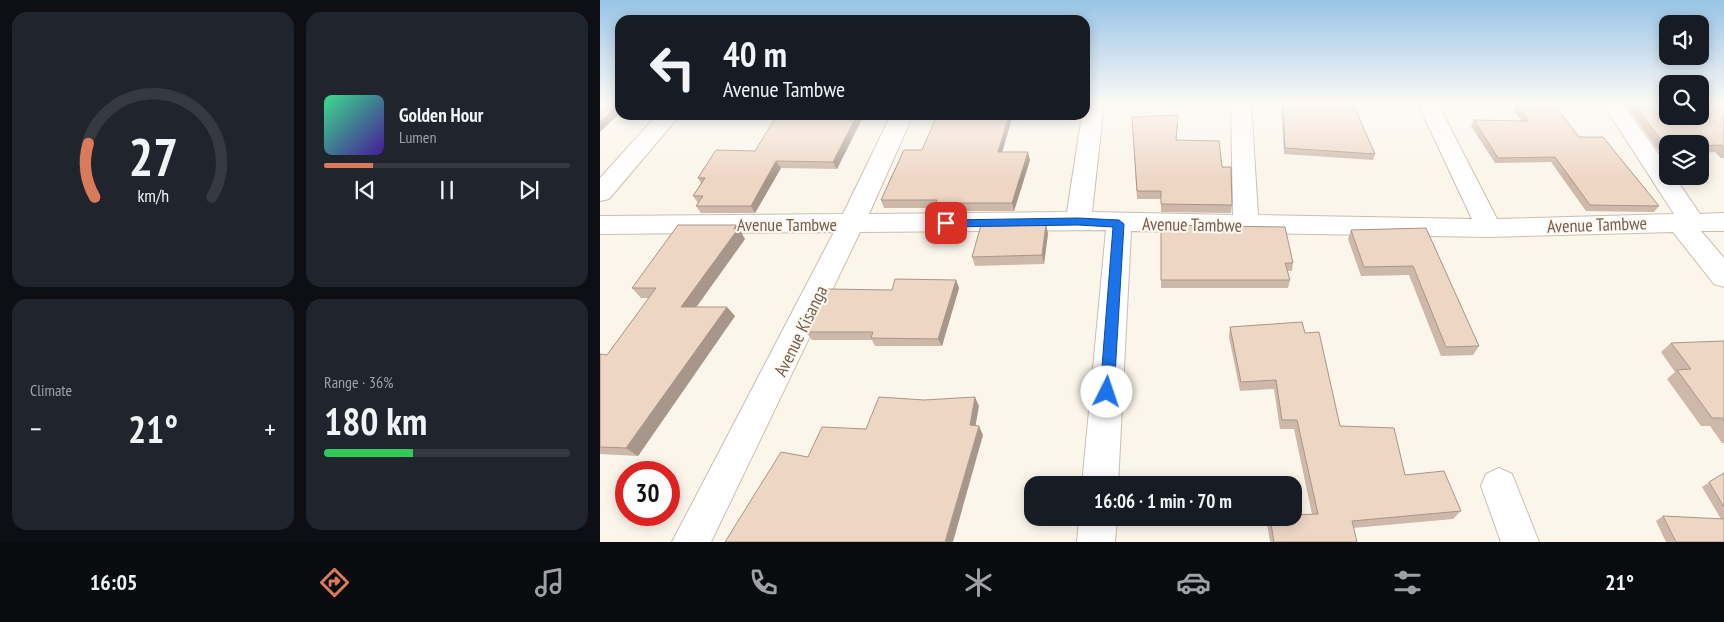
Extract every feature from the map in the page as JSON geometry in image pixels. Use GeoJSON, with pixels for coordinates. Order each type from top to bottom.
{"type":"FeatureCollection","features":[{"type":"Feature","properties":{"kind":"street"},"geometry":{"type":"LineString","coordinates":[[600,193],[656,129]]}},
{"type":"Feature","properties":{"kind":"street","name":"Avenue Kisanga"},"geometry":{"type":"LineString","coordinates":[[691,542],[775,384],[852,225],[896,129]]}},
{"type":"Feature","properties":{"kind":"street"},"geometry":{"type":"LineString","coordinates":[[1078,221],[1091,129]]}},
{"type":"Feature","properties":{"kind":"street"},"geometry":{"type":"LineString","coordinates":[[1241,129],[1246,225]]}},
{"type":"Feature","properties":{"kind":"street"},"geometry":{"type":"LineString","coordinates":[[1440,129],[1489,228]]}},
{"type":"Feature","properties":{"kind":"street"},"geometry":{"type":"LineString","coordinates":[[1629,129],[1686,222],[1724,277]]}},
{"type":"Feature","properties":{"kind":"street","name":"Avenue Tambwe"},"geometry":{"type":"LineString","coordinates":[[600,225],[852,225],[1078,221],[1119,224],[1489,228],[1724,222]]}},
{"type":"Feature","properties":{"kind":"street"},"geometry":{"type":"LineString","coordinates":[[1101,476],[1119,224]]}},
{"type":"Feature","properties":{"kind":"street"},"geometry":{"type":"LineString","coordinates":[[1499,486],[1520,542]]}},
{"type":"Feature","properties":{"kind":"street"},"geometry":{"type":"LineString","coordinates":[[1096,542],[1097,526]]}},
{"type":"Feature","properties":{"kind":"building"},"geometry":{"type":"Polygon","coordinates":[[[768,129],[850,129],[833,162],[776,161],[751,206],[696,206],[703,196],[693,196],[705,178],[698,178],[716,150],[755,151],[768,129]]]}},
{"type":"Feature","properties":{"kind":"building"},"geometry":{"type":"Polygon","coordinates":[[[931,129],[1005,129],[998,152],[1028,152],[1012,203],[936,203],[937,200],[881,200],[904,150],[922,150],[931,129]]]}},
{"type":"Feature","properties":{"kind":"building"},"geometry":{"type":"Polygon","coordinates":[[[1133,129],[1177,129],[1176,140],[1219,141],[1222,167],[1231,167],[1232,205],[1161,204],[1161,191],[1137,191],[1133,129]]]}},
{"type":"Feature","properties":{"kind":"building"},"geometry":{"type":"Polygon","coordinates":[[[1284,129],[1364,129],[1375,154],[1285,148],[1284,129]]]}},
{"type":"Feature","properties":{"kind":"building"},"geometry":{"type":"Polygon","coordinates":[[[1480,129],[1573,129],[1579,137],[1603,137],[1659,206],[1590,205],[1555,157],[1498,158],[1480,129]]]}},
{"type":"Feature","properties":{"kind":"building"},"geometry":{"type":"Polygon","coordinates":[[[1653,129],[1724,129],[1724,148],[1721,145],[1709,146],[1709,135],[1659,135],[1659,138],[1653,129]]]}},
{"type":"Feature","properties":{"kind":"building"},"geometry":{"type":"Polygon","coordinates":[[[1046,224],[1042,255],[972,257],[981,225],[1046,224]]]}},
{"type":"Feature","properties":{"kind":"building"},"geometry":{"type":"Polygon","coordinates":[[[678,225],[736,225],[734,229],[738,229],[681,307],[727,307],[626,448],[600,447],[600,354],[607,355],[656,288],[632,288],[678,225]]]}},
{"type":"Feature","properties":{"kind":"building"},"geometry":{"type":"Polygon","coordinates":[[[1161,225],[1285,227],[1293,263],[1285,263],[1290,280],[1161,280],[1161,225]]]}},
{"type":"Feature","properties":{"kind":"building"},"geometry":{"type":"Polygon","coordinates":[[[1426,228],[1479,346],[1446,347],[1413,266],[1364,267],[1351,230],[1426,228]]]}},
{"type":"Feature","properties":{"kind":"building"},"geometry":{"type":"Polygon","coordinates":[[[895,279],[956,280],[938,339],[871,338],[873,332],[806,332],[828,289],[892,290],[895,279]]]}},
{"type":"Feature","properties":{"kind":"building"},"geometry":{"type":"Polygon","coordinates":[[[1302,322],[1305,333],[1319,332],[1340,426],[1394,428],[1405,475],[1444,471],[1461,511],[1352,521],[1357,542],[1274,542],[1271,526],[1302,526],[1302,515],[1318,514],[1297,420],[1282,420],[1276,380],[1241,382],[1230,327],[1302,322]]]}},
{"type":"Feature","properties":{"kind":"building"},"geometry":{"type":"Polygon","coordinates":[[[1724,341],[1724,421],[1722,418],[1712,418],[1677,370],[1691,369],[1671,343],[1724,341]]]}},
{"type":"Feature","properties":{"kind":"building"},"geometry":{"type":"Polygon","coordinates":[[[879,397],[924,400],[975,397],[970,425],[979,426],[945,542],[725,542],[781,452],[808,457],[822,427],[866,429],[879,397]]]}},
{"type":"Feature","properties":{"kind":"building"},"geometry":{"type":"Polygon","coordinates":[[[1724,473],[1724,507],[1709,482],[1724,473]]]}},
{"type":"Feature","properties":{"kind":"building"},"geometry":{"type":"Polygon","coordinates":[[[1663,516],[1724,519],[1724,542],[1676,542],[1663,516]]]}},
{"type":"Feature","properties":{"kind":"route"},"geometry":{"type":"LineString","coordinates":[[946,223],[1078,221],[1119,224],[1107,392]]}}]}
